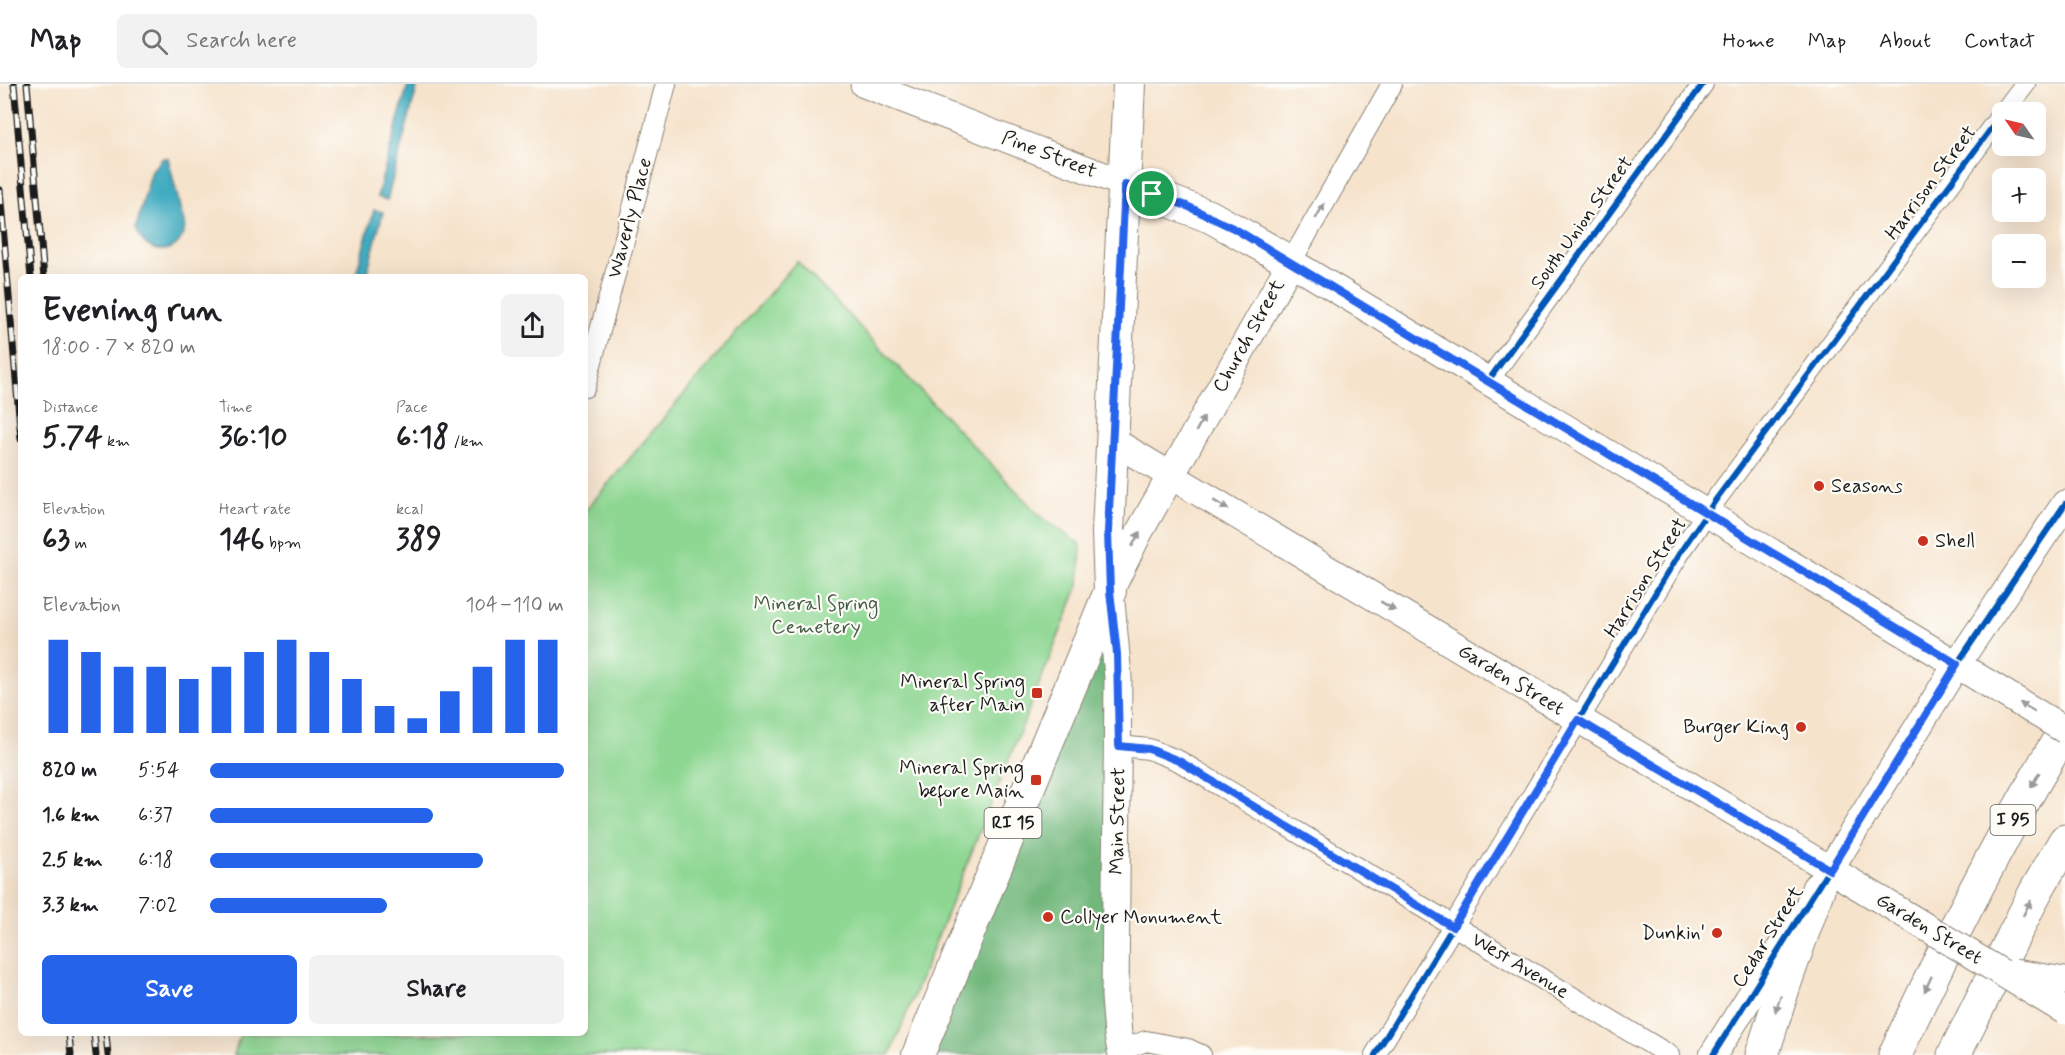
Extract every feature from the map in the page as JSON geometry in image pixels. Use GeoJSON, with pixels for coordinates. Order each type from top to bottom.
{"type":"FeatureCollection","features":[{"type":"Feature","properties":{"kind":"highway","name":"I 95"},"geometry":{"type":"LineString","coordinates":[[1895,1055],[1963,912],[2065,730]]}},
{"type":"Feature","properties":{"kind":"highway","name":"I 95"},"geometry":{"type":"LineString","coordinates":[[1954,1055],[2036,891],[2065,841]]}},
{"type":"Feature","properties":{"kind":"highway"},"geometry":{"type":"LineString","coordinates":[[1762,1055],[1785,982],[1824,880]]}},
{"type":"Feature","properties":{"kind":"main road","name":"Pine Street"},"geometry":{"type":"LineString","coordinates":[[864,84],[1211,217],[1291,262],[2065,730]]}},
{"type":"Feature","properties":{"kind":"main road","name":"Main Street"},"geometry":{"type":"LineString","coordinates":[[1118,1053],[1115,997],[1119,746],[1117,654],[1110,591],[1108,532],[1129,84]]}},
{"type":"Feature","properties":{"kind":"main road","name":"Church Street"},"geometry":{"type":"LineString","coordinates":[[1110,591],[1134,542],[1291,262]]}},
{"type":"Feature","properties":{"kind":"main road","name":"Garden Street"},"geometry":{"type":"LineString","coordinates":[[1113,441],[1578,720],[1824,880],[1883,902],[2065,1011]]}},
{"type":"Feature","properties":{"kind":"main road","name":"Cedar Street"},"geometry":{"type":"LineString","coordinates":[[1713,1055],[1957,664],[2065,504]]}},
{"type":"Feature","properties":{"kind":"main road","name":"RI 15"},"geometry":{"type":"LineString","coordinates":[[918,1055],[1110,591]]}},
{"type":"Feature","properties":{"kind":"main road"},"geometry":{"type":"LineString","coordinates":[[1987,965],[2012,973],[2065,981]]}},
{"type":"Feature","properties":{"kind":"street","name":"Waverly Place"},"geometry":{"type":"LineString","coordinates":[[588,376],[666,84]]}},
{"type":"Feature","properties":{"kind":"street","name":"Church Street"},"geometry":{"type":"LineString","coordinates":[[1291,262],[1392,84]]}},
{"type":"Feature","properties":{"kind":"street","name":"South Union Street"},"geometry":{"type":"LineString","coordinates":[[1488,381],[1703,84]]}},
{"type":"Feature","properties":{"kind":"street","name":"Harrison Street"},"geometry":{"type":"LineString","coordinates":[[2011,102],[2025,84]]}},
{"type":"Feature","properties":{"kind":"street","name":"Harrison Street"},"geometry":{"type":"LineString","coordinates":[[1375,1055],[1679,554],[1992,128]]}},
{"type":"Feature","properties":{"kind":"street","name":"West Avenue"},"geometry":{"type":"LineString","coordinates":[[1119,746],[1149,749],[1179,761],[1669,1055]]}},
{"type":"Feature","properties":{"kind":"street"},"geometry":{"type":"LineString","coordinates":[[1118,1053],[1146,1041],[1188,1049],[1201,1055]]}},
{"type":"Feature","properties":{"kind":"green space","name":"Mineral Spring Cemetery"},"geometry":{"type":"Polygon","coordinates":[[[797,261],[1041,517],[1081,545],[1079,585],[890,1055],[234,1055],[239,1036],[588,1036],[588,507],[797,261]]]}},
{"type":"Feature","properties":{"kind":"green space"},"geometry":{"type":"Polygon","coordinates":[[[1107,599],[1131,1055],[924,1055],[1107,599]]]}},
{"type":"Feature","properties":{"kind":"water"},"geometry":{"type":"Polygon","coordinates":[[[408,84],[418,84],[387,200],[377,197],[408,84]]]}},
{"type":"Feature","properties":{"kind":"water"},"geometry":{"type":"Polygon","coordinates":[[[163,158],[168,158],[185,227],[176,245],[161,250],[153,249],[146,244],[136,227],[152,170],[163,158]]]}},
{"type":"Feature","properties":{"kind":"water"},"geometry":{"type":"Polygon","coordinates":[[[374,210],[383,212],[367,274],[356,274],[374,210]]]}},
{"type":"Feature","properties":{"kind":"railway"},"geometry":{"type":"LineString","coordinates":[[14,84],[31,274]]}},
{"type":"Feature","properties":{"kind":"railway"},"geometry":{"type":"LineString","coordinates":[[27,84],[44,274]]}},
{"type":"Feature","properties":{"kind":"railway"},"geometry":{"type":"LineString","coordinates":[[0,190],[18,403]]}},
{"type":"Feature","properties":{"kind":"railway"},"geometry":{"type":"LineString","coordinates":[[69,1036],[71,1055]]}},
{"type":"Feature","properties":{"kind":"railway"},"geometry":{"type":"LineString","coordinates":[[94,1036],[96,1055]]}},
{"type":"Feature","properties":{"kind":"railway"},"geometry":{"type":"LineString","coordinates":[[106,1036],[108,1055]]}},
{"type":"Feature","properties":{"kind":"cycle path"},"geometry":{"type":"LineString","coordinates":[[1488,381],[1703,84]]}},
{"type":"Feature","properties":{"kind":"cycle path"},"geometry":{"type":"LineString","coordinates":[[1375,1055],[1679,554],[1717,498],[1992,127]]}},
{"type":"Feature","properties":{"kind":"cycle path"},"geometry":{"type":"LineString","coordinates":[[1713,1055],[1957,664],[2065,504]]}},
{"type":"Feature","properties":{"kind":"place","name":"Seasons"},"geometry":{"type":"Point","coordinates":[1819,486]}},
{"type":"Feature","properties":{"kind":"place","name":"Shell"},"geometry":{"type":"Point","coordinates":[1923,541]}},
{"type":"Feature","properties":{"kind":"place","name":"Mineral Spring after Main"},"geometry":{"type":"Point","coordinates":[1037,693]}},
{"type":"Feature","properties":{"kind":"place","name":"Burger King"},"geometry":{"type":"Point","coordinates":[1801,727]}},
{"type":"Feature","properties":{"kind":"place","name":"Mineral Spring before Main"},"geometry":{"type":"Point","coordinates":[1036,780]}},
{"type":"Feature","properties":{"kind":"place","name":"Collyer Monument"},"geometry":{"type":"Point","coordinates":[1048,917]}},
{"type":"Feature","properties":{"kind":"place","name":"Dunkin'"},"geometry":{"type":"Point","coordinates":[1717,933]}},
{"type":"Feature","properties":{"kind":"route"},"geometry":{"type":"LineString","coordinates":[[1125,184],[1152,194],[1187,206],[1235,229],[1957,664],[1830,870],[1578,720],[1453,927],[1179,761],[1149,749],[1119,746],[1117,654],[1110,591],[1108,532],[1125,184]]}}]}
